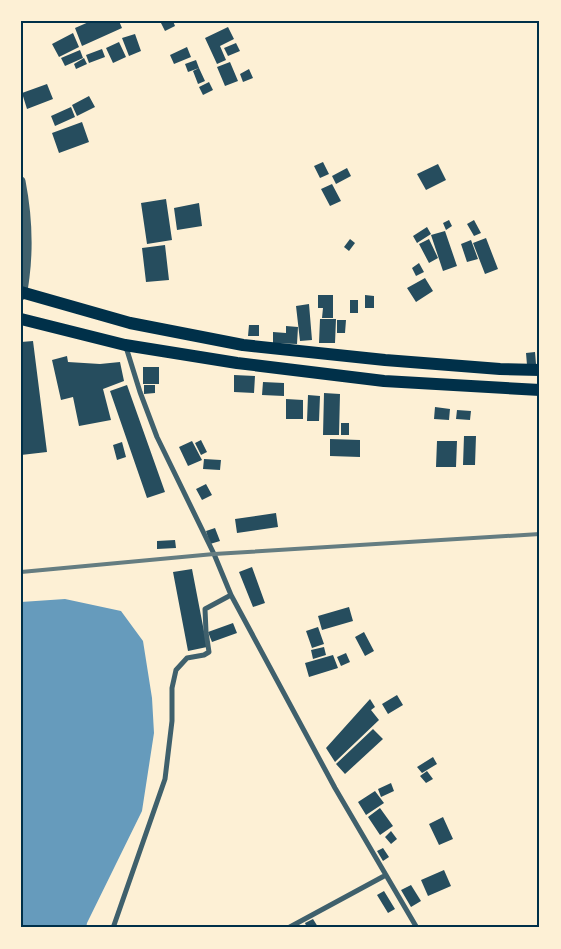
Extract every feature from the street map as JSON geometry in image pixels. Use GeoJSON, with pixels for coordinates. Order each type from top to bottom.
{"type":"FeatureCollection","features":[{"type":"Feature","properties":{"kind":"main road"},"geometry":{"type":"LineString","coordinates":[[22,294],[130,323],[243,344],[385,360],[540,370]]}},
{"type":"Feature","properties":{"kind":"main road"},"geometry":{"type":"LineString","coordinates":[[21,319],[125,344],[238,363],[374,380],[540,390]]}},
{"type":"Feature","properties":{"kind":"street"},"geometry":{"type":"LineString","coordinates":[[21,181],[27,232],[26,270],[22,294]]}},
{"type":"Feature","properties":{"kind":"street"},"geometry":{"type":"LineString","coordinates":[[125,344],[140,392],[157,436],[214,554],[231,595],[335,788],[417,928]]}},
{"type":"Feature","properties":{"kind":"street"},"geometry":{"type":"LineString","coordinates":[[113,928],[165,779],[172,721],[172,688],[176,670],[187,658],[204,655],[209,652],[205,609],[231,595]]}},
{"type":"Feature","properties":{"kind":"street"},"geometry":{"type":"LineString","coordinates":[[288,928],[386,876]]}},
{"type":"Feature","properties":{"kind":"water"},"geometry":{"type":"Polygon","coordinates":[[[65,599],[121,611],[143,641],[152,698],[154,733],[142,811],[86,928],[21,928],[21,602],[65,599]]]}},
{"type":"Feature","properties":{"kind":"building"},"geometry":{"type":"Polygon","coordinates":[[[91,21],[119,21],[122,28],[82,46],[75,28],[91,21]]]}},
{"type":"Feature","properties":{"kind":"building"},"geometry":{"type":"Polygon","coordinates":[[[160,21],[173,21],[175,26],[165,31],[160,21]]]}},
{"type":"Feature","properties":{"kind":"building"},"geometry":{"type":"Polygon","coordinates":[[[228,27],[234,39],[220,46],[226,60],[217,64],[205,38],[228,27]]]}},
{"type":"Feature","properties":{"kind":"building"},"geometry":{"type":"Polygon","coordinates":[[[73,33],[79,47],[59,57],[52,44],[73,33]]]}},
{"type":"Feature","properties":{"kind":"building"},"geometry":{"type":"Polygon","coordinates":[[[135,34],[141,51],[129,56],[122,38],[135,34]]]}},
{"type":"Feature","properties":{"kind":"building"},"geometry":{"type":"Polygon","coordinates":[[[119,42],[126,57],[113,63],[106,48],[119,42]]]}},
{"type":"Feature","properties":{"kind":"building"},"geometry":{"type":"Polygon","coordinates":[[[236,43],[240,51],[228,56],[224,48],[236,43]]]}},
{"type":"Feature","properties":{"kind":"building"},"geometry":{"type":"Polygon","coordinates":[[[187,47],[191,57],[174,64],[170,55],[187,47]]]}},
{"type":"Feature","properties":{"kind":"building"},"geometry":{"type":"Polygon","coordinates":[[[102,49],[105,57],[89,63],[86,55],[102,49]]]}},
{"type":"Feature","properties":{"kind":"building"},"geometry":{"type":"Polygon","coordinates":[[[80,50],[83,58],[65,66],[61,58],[80,50]]]}},
{"type":"Feature","properties":{"kind":"building"},"geometry":{"type":"Polygon","coordinates":[[[84,58],[87,64],[76,69],[74,64],[84,58]]]}},
{"type":"Feature","properties":{"kind":"building"},"geometry":{"type":"Polygon","coordinates":[[[196,60],[199,68],[188,72],[185,64],[196,60]]]}},
{"type":"Feature","properties":{"kind":"building"},"geometry":{"type":"Polygon","coordinates":[[[230,62],[238,81],[225,86],[217,67],[230,62]]]}},
{"type":"Feature","properties":{"kind":"building"},"geometry":{"type":"Polygon","coordinates":[[[199,68],[205,81],[198,84],[193,71],[199,68]]]}},
{"type":"Feature","properties":{"kind":"building"},"geometry":{"type":"Polygon","coordinates":[[[249,69],[253,78],[243,82],[240,74],[249,69]]]}},
{"type":"Feature","properties":{"kind":"building"},"geometry":{"type":"Polygon","coordinates":[[[209,82],[213,90],[203,95],[199,87],[209,82]]]}},
{"type":"Feature","properties":{"kind":"building"},"geometry":{"type":"Polygon","coordinates":[[[47,84],[53,99],[27,109],[22,93],[47,84]]]}},
{"type":"Feature","properties":{"kind":"building"},"geometry":{"type":"Polygon","coordinates":[[[89,96],[95,107],[77,116],[72,105],[89,96]]]}},
{"type":"Feature","properties":{"kind":"building"},"geometry":{"type":"Polygon","coordinates":[[[71,107],[75,117],[55,126],[51,116],[71,107]]]}},
{"type":"Feature","properties":{"kind":"building"},"geometry":{"type":"Polygon","coordinates":[[[82,122],[89,142],[59,153],[52,133],[82,122]]]}},
{"type":"Feature","properties":{"kind":"building"},"geometry":{"type":"Polygon","coordinates":[[[323,162],[329,174],[320,178],[314,166],[323,162]]]}},
{"type":"Feature","properties":{"kind":"building"},"geometry":{"type":"Polygon","coordinates":[[[438,164],[446,180],[426,190],[417,174],[438,164]]]}},
{"type":"Feature","properties":{"kind":"building"},"geometry":{"type":"Polygon","coordinates":[[[347,168],[351,176],[336,184],[332,176],[347,168]]]}},
{"type":"Feature","properties":{"kind":"building"},"geometry":{"type":"Polygon","coordinates":[[[332,184],[341,201],[330,206],[321,189],[332,184]]]}},
{"type":"Feature","properties":{"kind":"building"},"geometry":{"type":"Polygon","coordinates":[[[166,199],[172,240],[147,244],[141,203],[166,199]]]}},
{"type":"Feature","properties":{"kind":"building"},"geometry":{"type":"Polygon","coordinates":[[[199,203],[202,226],[177,230],[174,208],[199,203]]]}},
{"type":"Feature","properties":{"kind":"building"},"geometry":{"type":"Polygon","coordinates":[[[449,220],[452,226],[446,230],[443,223],[449,220]]]}},
{"type":"Feature","properties":{"kind":"building"},"geometry":{"type":"Polygon","coordinates":[[[474,220],[481,233],[474,236],[467,224],[474,220]]]}},
{"type":"Feature","properties":{"kind":"building"},"geometry":{"type":"Polygon","coordinates":[[[427,227],[431,234],[417,243],[413,236],[427,227]]]}},
{"type":"Feature","properties":{"kind":"building"},"geometry":{"type":"Polygon","coordinates":[[[445,231],[457,266],[443,271],[431,235],[445,231]]]}},
{"type":"Feature","properties":{"kind":"building"},"geometry":{"type":"Polygon","coordinates":[[[486,238],[498,269],[485,274],[473,243],[486,238]]]}},
{"type":"Feature","properties":{"kind":"building"},"geometry":{"type":"Polygon","coordinates":[[[350,239],[355,243],[349,251],[344,247],[350,239]]]}},
{"type":"Feature","properties":{"kind":"building"},"geometry":{"type":"Polygon","coordinates":[[[429,239],[438,258],[429,263],[419,244],[429,239]]]}},
{"type":"Feature","properties":{"kind":"building"},"geometry":{"type":"Polygon","coordinates":[[[471,240],[478,259],[467,262],[461,244],[471,240]]]}},
{"type":"Feature","properties":{"kind":"building"},"geometry":{"type":"Polygon","coordinates":[[[165,245],[169,280],[146,282],[142,248],[165,245]]]}},
{"type":"Feature","properties":{"kind":"building"},"geometry":{"type":"Polygon","coordinates":[[[419,263],[424,272],[416,276],[412,268],[419,263]]]}},
{"type":"Feature","properties":{"kind":"building"},"geometry":{"type":"Polygon","coordinates":[[[425,278],[433,291],[416,302],[407,288],[425,278]]]}},
{"type":"Feature","properties":{"kind":"building"},"geometry":{"type":"Polygon","coordinates":[[[318,295],[333,295],[333,318],[322,318],[323,308],[318,308],[318,295]]]}},
{"type":"Feature","properties":{"kind":"building"},"geometry":{"type":"Polygon","coordinates":[[[365,295],[374,296],[374,308],[365,308],[365,295]]]}},
{"type":"Feature","properties":{"kind":"building"},"geometry":{"type":"Polygon","coordinates":[[[350,300],[358,300],[358,313],[350,313],[350,300]]]}},
{"type":"Feature","properties":{"kind":"building"},"geometry":{"type":"Polygon","coordinates":[[[309,304],[312,340],[300,341],[296,306],[309,304]]]}},
{"type":"Feature","properties":{"kind":"building"},"geometry":{"type":"Polygon","coordinates":[[[320,319],[336,319],[335,343],[319,343],[320,319]]]}},
{"type":"Feature","properties":{"kind":"building"},"geometry":{"type":"Polygon","coordinates":[[[337,320],[346,320],[345,333],[337,333],[337,320]]]}},
{"type":"Feature","properties":{"kind":"building"},"geometry":{"type":"Polygon","coordinates":[[[249,325],[259,325],[259,336],[248,336],[249,325]]]}},
{"type":"Feature","properties":{"kind":"building"},"geometry":{"type":"Polygon","coordinates":[[[286,326],[298,327],[297,344],[273,343],[273,332],[286,333],[286,326]]]}},
{"type":"Feature","properties":{"kind":"building"},"geometry":{"type":"Polygon","coordinates":[[[33,341],[47,452],[21,455],[21,342],[33,341]]]}},
{"type":"Feature","properties":{"kind":"building"},"geometry":{"type":"Polygon","coordinates":[[[535,352],[536,364],[527,365],[526,353],[535,352]]]}},
{"type":"Feature","properties":{"kind":"building"},"geometry":{"type":"Polygon","coordinates":[[[67,356],[68,362],[100,364],[120,362],[124,381],[103,389],[111,420],[79,426],[73,397],[61,400],[52,360],[67,356]]]}},
{"type":"Feature","properties":{"kind":"building"},"geometry":{"type":"Polygon","coordinates":[[[143,367],[159,367],[159,384],[143,384],[143,367]]]}},
{"type":"Feature","properties":{"kind":"building"},"geometry":{"type":"Polygon","coordinates":[[[234,375],[255,376],[254,393],[234,392],[234,375]]]}},
{"type":"Feature","properties":{"kind":"building"},"geometry":{"type":"Polygon","coordinates":[[[263,382],[284,383],[284,396],[262,395],[263,382]]]}},
{"type":"Feature","properties":{"kind":"building"},"geometry":{"type":"Polygon","coordinates":[[[127,385],[165,492],[147,498],[110,391],[127,385]]]}},
{"type":"Feature","properties":{"kind":"building"},"geometry":{"type":"Polygon","coordinates":[[[144,385],[155,385],[155,393],[144,394],[144,385]]]}},
{"type":"Feature","properties":{"kind":"building"},"geometry":{"type":"Polygon","coordinates":[[[324,393],[340,394],[339,435],[323,435],[324,393]]]}},
{"type":"Feature","properties":{"kind":"building"},"geometry":{"type":"Polygon","coordinates":[[[308,395],[320,396],[319,421],[307,421],[308,395]]]}},
{"type":"Feature","properties":{"kind":"building"},"geometry":{"type":"Polygon","coordinates":[[[286,399],[303,400],[303,419],[286,419],[286,399]]]}},
{"type":"Feature","properties":{"kind":"building"},"geometry":{"type":"Polygon","coordinates":[[[435,407],[450,409],[449,420],[434,419],[435,407]]]}},
{"type":"Feature","properties":{"kind":"building"},"geometry":{"type":"Polygon","coordinates":[[[457,410],[471,411],[470,420],[456,419],[457,410]]]}},
{"type":"Feature","properties":{"kind":"building"},"geometry":{"type":"Polygon","coordinates":[[[341,423],[349,423],[349,435],[341,435],[341,423]]]}},
{"type":"Feature","properties":{"kind":"building"},"geometry":{"type":"Polygon","coordinates":[[[464,436],[476,436],[475,465],[463,465],[464,436]]]}},
{"type":"Feature","properties":{"kind":"building"},"geometry":{"type":"Polygon","coordinates":[[[330,439],[360,440],[360,457],[330,456],[330,439]]]}},
{"type":"Feature","properties":{"kind":"building"},"geometry":{"type":"Polygon","coordinates":[[[201,440],[207,452],[201,455],[195,443],[201,440]]]}},
{"type":"Feature","properties":{"kind":"building"},"geometry":{"type":"Polygon","coordinates":[[[192,441],[202,460],[188,466],[179,447],[192,441]]]}},
{"type":"Feature","properties":{"kind":"building"},"geometry":{"type":"Polygon","coordinates":[[[437,441],[457,441],[456,467],[436,467],[437,441]]]}},
{"type":"Feature","properties":{"kind":"building"},"geometry":{"type":"Polygon","coordinates":[[[122,442],[126,457],[117,460],[113,445],[122,442]]]}},
{"type":"Feature","properties":{"kind":"building"},"geometry":{"type":"Polygon","coordinates":[[[204,459],[221,460],[220,470],[203,469],[204,459]]]}},
{"type":"Feature","properties":{"kind":"building"},"geometry":{"type":"Polygon","coordinates":[[[206,484],[212,495],[202,500],[196,489],[206,484]]]}},
{"type":"Feature","properties":{"kind":"building"},"geometry":{"type":"Polygon","coordinates":[[[276,513],[278,527],[237,533],[235,519],[276,513]]]}},
{"type":"Feature","properties":{"kind":"building"},"geometry":{"type":"Polygon","coordinates":[[[215,528],[220,541],[210,544],[206,531],[215,528]]]}},
{"type":"Feature","properties":{"kind":"building"},"geometry":{"type":"Polygon","coordinates":[[[175,540],[176,548],[157,549],[157,541],[175,540]]]}},
{"type":"Feature","properties":{"kind":"building"},"geometry":{"type":"Polygon","coordinates":[[[252,567],[265,603],[253,607],[239,572],[252,567]]]}},
{"type":"Feature","properties":{"kind":"building"},"geometry":{"type":"Polygon","coordinates":[[[192,569],[207,647],[188,651],[173,572],[192,569]]]}},
{"type":"Feature","properties":{"kind":"building"},"geometry":{"type":"Polygon","coordinates":[[[349,607],[353,621],[322,630],[318,616],[349,607]]]}},
{"type":"Feature","properties":{"kind":"building"},"geometry":{"type":"Polygon","coordinates":[[[233,623],[237,633],[212,642],[208,632],[233,623]]]}},
{"type":"Feature","properties":{"kind":"building"},"geometry":{"type":"Polygon","coordinates":[[[318,627],[324,644],[312,648],[306,631],[318,627]]]}},
{"type":"Feature","properties":{"kind":"building"},"geometry":{"type":"Polygon","coordinates":[[[364,632],[374,651],[365,656],[355,637],[364,632]]]}},
{"type":"Feature","properties":{"kind":"building"},"geometry":{"type":"Polygon","coordinates":[[[324,647],[326,655],[313,659],[311,650],[324,647]]]}},
{"type":"Feature","properties":{"kind":"building"},"geometry":{"type":"Polygon","coordinates":[[[346,653],[350,662],[341,666],[337,657],[346,653]]]}},
{"type":"Feature","properties":{"kind":"building"},"geometry":{"type":"Polygon","coordinates":[[[333,655],[338,668],[309,677],[305,663],[333,655]]]}},
{"type":"Feature","properties":{"kind":"building"},"geometry":{"type":"Polygon","coordinates":[[[397,695],[403,705],[388,714],[382,704],[397,695]]]}},
{"type":"Feature","properties":{"kind":"building"},"geometry":{"type":"Polygon","coordinates":[[[370,699],[375,707],[371,710],[379,720],[335,762],[326,748],[370,699]]]}},
{"type":"Feature","properties":{"kind":"building"},"geometry":{"type":"Polygon","coordinates":[[[373,729],[383,739],[345,774],[336,764],[373,729]]]}},
{"type":"Feature","properties":{"kind":"building"},"geometry":{"type":"Polygon","coordinates":[[[433,757],[437,764],[422,773],[417,767],[433,757]]]}},
{"type":"Feature","properties":{"kind":"building"},"geometry":{"type":"Polygon","coordinates":[[[427,771],[433,779],[426,783],[420,776],[427,771]]]}},
{"type":"Feature","properties":{"kind":"building"},"geometry":{"type":"Polygon","coordinates":[[[391,783],[394,791],[381,797],[378,789],[391,783]]]}},
{"type":"Feature","properties":{"kind":"building"},"geometry":{"type":"Polygon","coordinates":[[[375,791],[384,803],[366,815],[358,802],[375,791]]]}},
{"type":"Feature","properties":{"kind":"building"},"geometry":{"type":"Polygon","coordinates":[[[380,808],[393,826],[380,835],[368,817],[380,808]]]}},
{"type":"Feature","properties":{"kind":"building"},"geometry":{"type":"Polygon","coordinates":[[[443,817],[453,839],[439,845],[429,824],[443,817]]]}},
{"type":"Feature","properties":{"kind":"building"},"geometry":{"type":"Polygon","coordinates":[[[391,831],[397,839],[391,844],[385,837],[391,831]]]}},
{"type":"Feature","properties":{"kind":"building"},"geometry":{"type":"Polygon","coordinates":[[[383,848],[389,857],[383,861],[377,851],[383,848]]]}},
{"type":"Feature","properties":{"kind":"building"},"geometry":{"type":"Polygon","coordinates":[[[444,870],[451,886],[428,896],[421,880],[444,870]]]}},
{"type":"Feature","properties":{"kind":"building"},"geometry":{"type":"Polygon","coordinates":[[[411,885],[421,901],[411,907],[401,890],[411,885]]]}},
{"type":"Feature","properties":{"kind":"building"},"geometry":{"type":"Polygon","coordinates":[[[384,891],[395,909],[388,913],[377,895],[384,891]]]}},
{"type":"Feature","properties":{"kind":"building"},"geometry":{"type":"Polygon","coordinates":[[[313,919],[318,927],[307,928],[305,923],[313,919]]]}},
{"type":"Feature","properties":{"kind":"railway"},"geometry":{"type":"LineString","coordinates":[[21,572],[214,554],[540,534]]}}]}
